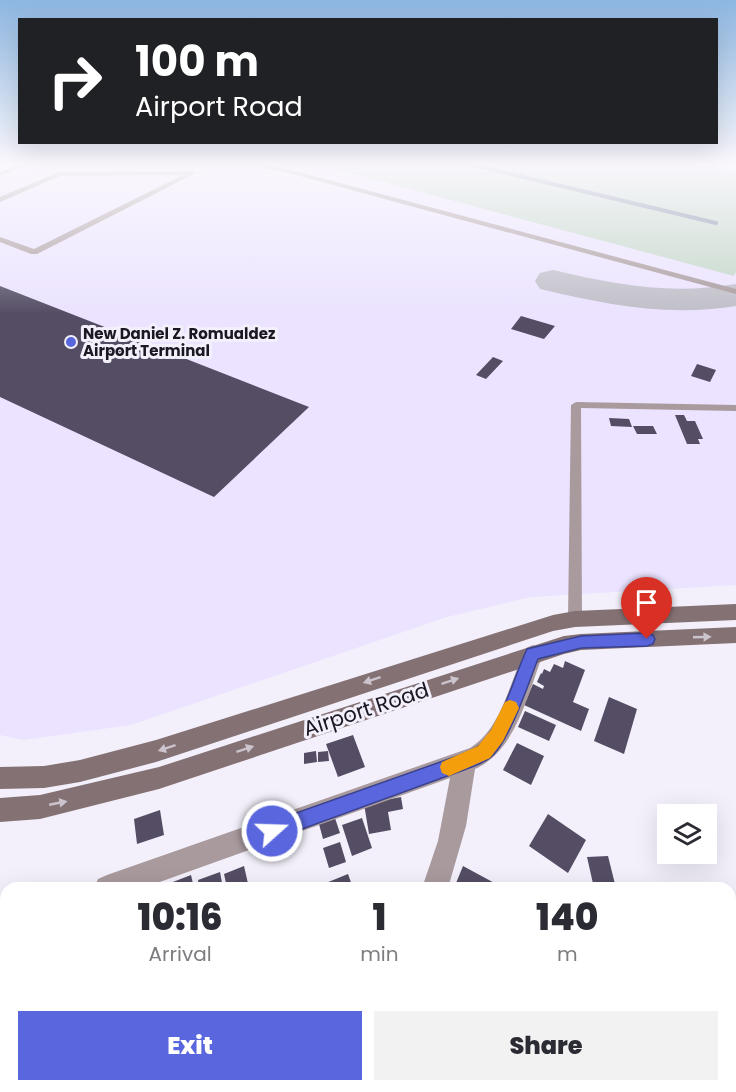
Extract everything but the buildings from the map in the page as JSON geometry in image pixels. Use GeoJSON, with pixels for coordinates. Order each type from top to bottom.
{"type":"FeatureCollection","features":[{"type":"Feature","properties":{"kind":"main road","name":"Airport Road"},"geometry":{"type":"LineString","coordinates":[[0,778],[44,777],[80,771],[156,751],[519,633],[575,619],[736,612]]}},
{"type":"Feature","properties":{"kind":"main road"},"geometry":{"type":"LineString","coordinates":[[519,633],[532,654]]}},
{"type":"Feature","properties":{"kind":"main road","name":"Airport Road"},"geometry":{"type":"LineString","coordinates":[[0,810],[40,807],[159,778],[532,654],[581,642],[736,635]]}},
{"type":"Feature","properties":{"kind":"main road"},"geometry":{"type":"LineString","coordinates":[[342,690],[350,714]]}},
{"type":"Feature","properties":{"kind":"street"},"geometry":{"type":"LineString","coordinates":[[147,881],[464,762],[484,752],[497,735],[532,654]]}},
{"type":"Feature","properties":{"kind":"street"},"geometry":{"type":"LineString","coordinates":[[437,882],[449,850],[458,812],[464,762]]}},
{"type":"Feature","properties":{"kind":"lane"},"geometry":{"type":"LineString","coordinates":[[0,239],[34,252],[112,213]]}},
{"type":"Feature","properties":{"kind":"lane"},"geometry":{"type":"LineString","coordinates":[[462,213],[736,284]]}},
{"type":"Feature","properties":{"kind":"lane"},"geometry":{"type":"LineString","coordinates":[[507,225],[736,292]]}},
{"type":"Feature","properties":{"kind":"lane"},"geometry":{"type":"LineString","coordinates":[[575,619],[576,405],[736,408]]}},
{"type":"Feature","properties":{"kind":"shaded area"},"geometry":{"type":"Polygon","coordinates":[[[0,213],[736,213],[736,585],[531,597],[447,617],[131,725],[24,740],[0,735],[0,213]]]}},
{"type":"Feature","properties":{"kind":"green space"},"geometry":{"type":"Polygon","coordinates":[[[499,213],[736,213],[736,272],[734,276],[499,213]]]}},
{"type":"Feature","properties":{"kind":"waterway"},"geometry":{"type":"LineString","coordinates":[[674,213],[716,223]]}},
{"type":"Feature","properties":{"kind":"taxiway"},"geometry":{"type":"LineString","coordinates":[[553,281],[622,296],[666,301],[688,301],[736,295]]}},
{"type":"Feature","properties":{"kind":"slow traffic"},"geometry":{"type":"LineString","coordinates":[[449,767],[484,752],[497,735],[510,708]]}},
{"type":"Feature","properties":{"kind":"place","name":"New Daniel Z. Romualdez Airport Terminal"},"geometry":{"type":"Point","coordinates":[71,342]}},
{"type":"Feature","properties":{"kind":"route"},"geometry":{"type":"LineString","coordinates":[[272,831],[464,762],[484,752],[497,735],[507,715],[532,654],[581,642],[647,639]]}}]}
